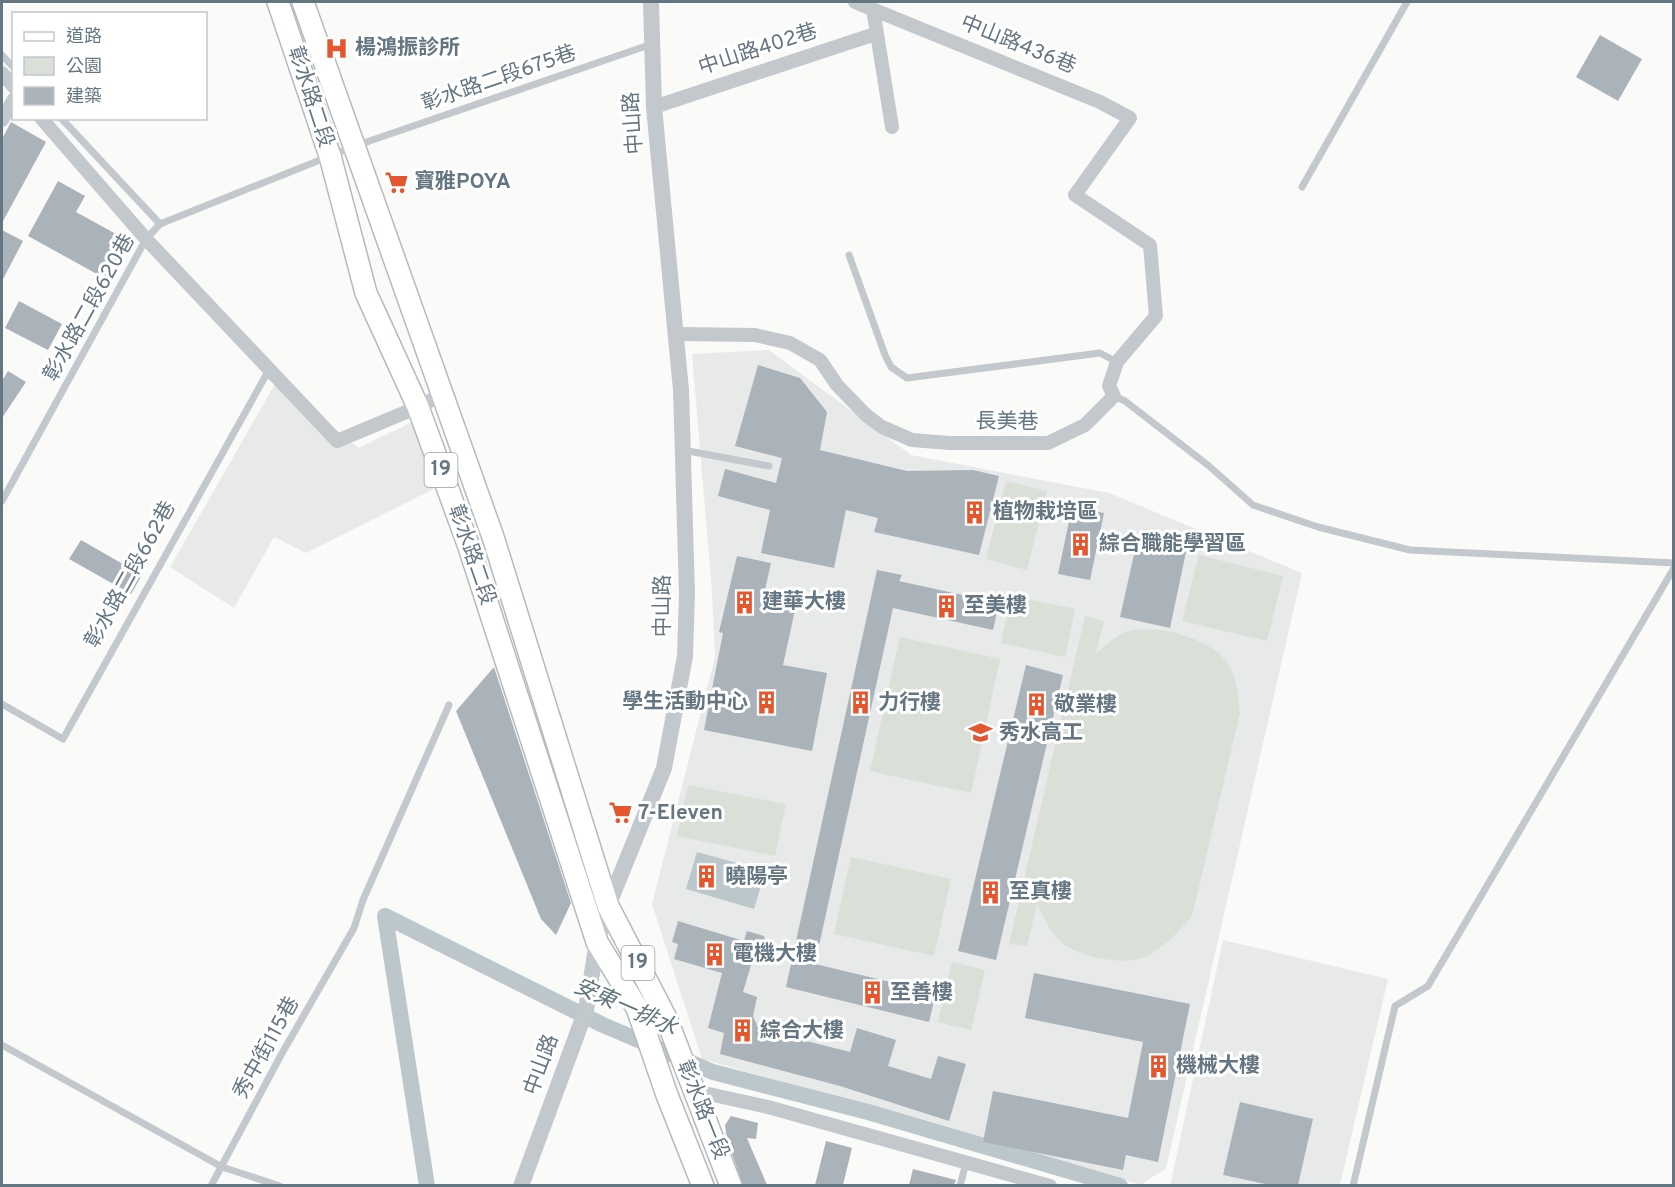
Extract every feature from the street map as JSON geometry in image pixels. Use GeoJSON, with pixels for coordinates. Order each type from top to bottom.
{"type":"FeatureCollection","features":[{"type":"Feature","properties":{"kind":"main road","name":"彰水路二段"},"geometry":{"type":"LineString","coordinates":[[278,2],[330,156],[366,293],[418,407],[469,548],[597,942]]}},
{"type":"Feature","properties":{"kind":"main road","name":"彰水路二段"},"geometry":{"type":"LineString","coordinates":[[303,2],[493,537],[608,906]]}},
{"type":"Feature","properties":{"kind":"main road"},"geometry":{"type":"LineString","coordinates":[[469,548],[493,537]]}},
{"type":"Feature","properties":{"kind":"main road","name":"彰水路一段"},"geometry":{"type":"LineString","coordinates":[[608,906],[667,1020],[731,1185]]}},
{"type":"Feature","properties":{"kind":"main road","name":"彰水路一段"},"geometry":{"type":"LineString","coordinates":[[597,942],[637,1008],[666,1095],[703,1185]]}},
{"type":"Feature","properties":{"kind":"street","name":"中山路"},"geometry":{"type":"LineString","coordinates":[[521,1185],[573,1049],[585,1010],[597,942],[608,906],[664,768],[685,656],[687,594],[678,334],[654,107],[651,2]]}},
{"type":"Feature","properties":{"kind":"street","name":"中山路436巷"},"geometry":{"type":"LineString","coordinates":[[855,2],[1100,102],[1130,118],[1075,195],[1150,245],[1156,316],[1117,362]]}},
{"type":"Feature","properties":{"kind":"street"},"geometry":{"type":"LineString","coordinates":[[873,9],[875,34],[892,127]]}},
{"type":"Feature","properties":{"kind":"street","name":"中山路402巷"},"geometry":{"type":"LineString","coordinates":[[654,107],[875,34]]}},
{"type":"Feature","properties":{"kind":"street"},"geometry":{"type":"LineString","coordinates":[[2,73],[12,85]]}},
{"type":"Feature","properties":{"kind":"street"},"geometry":{"type":"LineString","coordinates":[[2,120],[12,102]]}},
{"type":"Feature","properties":{"kind":"street"},"geometry":{"type":"LineString","coordinates":[[43,120],[146,239],[338,441],[443,394]]}},
{"type":"Feature","properties":{"kind":"street","name":"長美巷"},"geometry":{"type":"LineString","coordinates":[[678,334],[755,335],[790,343],[820,360],[837,385],[866,415],[882,427],[912,440],[949,443],[1048,444],[1085,425],[1114,396]]}},
{"type":"Feature","properties":{"kind":"street"},"geometry":{"type":"LineString","coordinates":[[1114,396],[1109,386],[1117,362]]}},
{"type":"Feature","properties":{"kind":"street"},"geometry":{"type":"LineString","coordinates":[[692,1085],[1050,1185]]}},
{"type":"Feature","properties":{"kind":"lane"},"geometry":{"type":"LineString","coordinates":[[1302,188],[1407,2]]}},
{"type":"Feature","properties":{"kind":"lane","name":"彰水路二段675巷"},"geometry":{"type":"LineString","coordinates":[[355,146],[654,44]]}},
{"type":"Feature","properties":{"kind":"lane"},"geometry":{"type":"LineString","coordinates":[[63,120],[160,224]]}},
{"type":"Feature","properties":{"kind":"lane","name":"彰水路二段620巷"},"geometry":{"type":"LineString","coordinates":[[2,501],[146,239],[160,224],[355,146]]}},
{"type":"Feature","properties":{"kind":"lane"},"geometry":{"type":"LineString","coordinates":[[849,255],[885,355],[891,367],[907,378],[1100,353],[1117,362]]}},
{"type":"Feature","properties":{"kind":"lane","name":"彰水路二段662巷"},"geometry":{"type":"LineString","coordinates":[[2,704],[63,739],[270,368]]}},
{"type":"Feature","properties":{"kind":"lane"},"geometry":{"type":"LineString","coordinates":[[1114,396],[1125,401],[1209,466],[1253,505],[1318,527],[1410,550],[1674,563]]}},
{"type":"Feature","properties":{"kind":"lane"},"geometry":{"type":"LineString","coordinates":[[683,450],[769,466]]}},
{"type":"Feature","properties":{"kind":"lane"},"geometry":{"type":"LineString","coordinates":[[1353,1185],[1395,1006],[1428,986],[1674,568]]}},
{"type":"Feature","properties":{"kind":"lane","name":"秀中街115巷"},"geometry":{"type":"LineString","coordinates":[[212,1185],[281,1055],[354,927],[363,900],[449,705]]}},
{"type":"Feature","properties":{"kind":"lane"},"geometry":{"type":"LineString","coordinates":[[2,1045],[222,1167],[280,1185]]}},
{"type":"Feature","properties":{"kind":"lane"},"geometry":{"type":"LineString","coordinates":[[960,1185],[966,1163]]}},
{"type":"Feature","properties":{"kind":"shaded area","name":"秀水高工"},"geometry":{"type":"Polygon","coordinates":[[[769,350],[911,455],[1109,493],[1302,573],[1166,1168],[1141,1185],[702,1059],[652,904],[715,657],[712,592],[692,354],[769,350]]]}},
{"type":"Feature","properties":{"kind":"shaded area"},"geometry":{"type":"Polygon","coordinates":[[[278,379],[330,428],[359,448],[418,419],[441,485],[306,553],[274,537],[234,608],[170,567],[278,379]]]}},
{"type":"Feature","properties":{"kind":"shaded area"},"geometry":{"type":"Polygon","coordinates":[[[697,852],[748,866],[758,875],[760,889],[754,909],[686,889],[697,852]]]}},
{"type":"Feature","properties":{"kind":"shaded area"},"geometry":{"type":"Polygon","coordinates":[[[1223,940],[1388,979],[1340,1185],[1170,1186],[1223,940]]]}},
{"type":"Feature","properties":{"kind":"green space"},"geometry":{"type":"Polygon","coordinates":[[[1006,481],[1047,491],[1027,570],[986,559],[1006,481]]]}},
{"type":"Feature","properties":{"kind":"green space"},"geometry":{"type":"Polygon","coordinates":[[[1199,555],[1283,576],[1267,641],[1182,621],[1199,555]]]}},
{"type":"Feature","properties":{"kind":"green space"},"geometry":{"type":"Polygon","coordinates":[[[1011,596],[1075,609],[1065,657],[1001,643],[1011,596]]]}},
{"type":"Feature","properties":{"kind":"green space"},"geometry":{"type":"Polygon","coordinates":[[[1085,616],[1104,621],[1096,653],[1112,640],[1133,630],[1162,630],[1205,644],[1225,660],[1238,692],[1240,713],[1192,916],[1160,948],[1147,956],[1126,961],[1101,959],[1067,946],[1052,932],[1037,904],[1027,946],[1009,944],[1085,616]]]}},
{"type":"Feature","properties":{"kind":"green space"},"geometry":{"type":"Polygon","coordinates":[[[900,637],[1000,659],[971,793],[870,771],[900,637]]]}},
{"type":"Feature","properties":{"kind":"green space"},"geometry":{"type":"Polygon","coordinates":[[[688,785],[786,804],[775,856],[677,836],[688,785]]]}},
{"type":"Feature","properties":{"kind":"green space"},"geometry":{"type":"Polygon","coordinates":[[[851,857],[951,879],[934,956],[834,934],[851,857]]]}},
{"type":"Feature","properties":{"kind":"green space"},"geometry":{"type":"Polygon","coordinates":[[[952,962],[985,970],[971,1030],[938,1022],[952,962]]]}},
{"type":"Feature","properties":{"kind":"building"},"geometry":{"type":"Polygon","coordinates":[[[1600,35],[1642,59],[1618,101],[1576,77],[1600,35]]]}},
{"type":"Feature","properties":{"kind":"building"},"geometry":{"type":"Polygon","coordinates":[[[11,122],[46,142],[2,223],[2,139],[11,122]]]}},
{"type":"Feature","properties":{"kind":"building"},"geometry":{"type":"Polygon","coordinates":[[[58,181],[85,196],[76,212],[127,240],[106,279],[28,236],[58,181]]]}},
{"type":"Feature","properties":{"kind":"building"},"geometry":{"type":"Polygon","coordinates":[[[2,230],[23,241],[2,281],[2,230]]]}},
{"type":"Feature","properties":{"kind":"building"},"geometry":{"type":"Polygon","coordinates":[[[19,301],[62,324],[48,350],[5,328],[19,301]]]}},
{"type":"Feature","properties":{"kind":"building"},"geometry":{"type":"Polygon","coordinates":[[[758,365],[800,378],[827,412],[820,450],[907,471],[973,470],[999,476],[979,555],[874,532],[878,518],[846,510],[834,568],[761,553],[770,510],[718,496],[725,469],[776,483],[782,458],[735,446],[758,365]]]}},
{"type":"Feature","properties":{"kind":"building"},"geometry":{"type":"Polygon","coordinates":[[[8,371],[26,382],[2,418],[2,381],[8,371]]]}},
{"type":"Feature","properties":{"kind":"building","name":"綜合職能學習區"},"geometry":{"type":"Polygon","coordinates":[[[1072,507],[1104,513],[1090,580],[1058,574],[1072,507]]]}},
{"type":"Feature","properties":{"kind":"building"},"geometry":{"type":"Polygon","coordinates":[[[81,540],[142,575],[131,594],[69,559],[81,540]]]}},
{"type":"Feature","properties":{"kind":"building"},"geometry":{"type":"Polygon","coordinates":[[[1137,541],[1186,552],[1170,628],[1120,617],[1137,541]]]}},
{"type":"Feature","properties":{"kind":"building","name":"學生活動中心"},"geometry":{"type":"Polygon","coordinates":[[[737,556],[771,563],[764,594],[787,600],[785,608],[795,610],[783,665],[827,673],[812,751],[704,730],[723,633],[719,632],[737,556]]]}},
{"type":"Feature","properties":{"kind":"building","name":"力行樓"},"geometry":{"type":"Polygon","coordinates":[[[877,570],[902,575],[899,581],[999,603],[993,630],[893,608],[815,964],[936,993],[929,1022],[786,987],[877,570]]]}},
{"type":"Feature","properties":{"kind":"building","name":"至真樓"},"geometry":{"type":"Polygon","coordinates":[[[1026,665],[1063,675],[996,960],[958,951],[1026,665]]]}},
{"type":"Feature","properties":{"kind":"building"},"geometry":{"type":"Polygon","coordinates":[[[494,667],[571,903],[556,935],[541,919],[456,711],[494,667]]]}},
{"type":"Feature","properties":{"kind":"building"},"geometry":{"type":"Polygon","coordinates":[[[678,921],[744,941],[747,931],[764,936],[766,943],[762,948],[756,948],[743,992],[757,997],[753,1016],[759,1029],[850,1052],[857,1028],[896,1040],[888,1066],[931,1079],[938,1056],[966,1064],[949,1121],[840,1086],[720,1054],[724,1033],[708,1028],[722,973],[674,959],[678,944],[672,942],[678,921]]]}},
{"type":"Feature","properties":{"kind":"building","name":"機械大樓"},"geometry":{"type":"Polygon","coordinates":[[[1034,973],[1190,1004],[1158,1162],[1126,1155],[1123,1170],[983,1142],[993,1091],[1128,1118],[1143,1042],[1025,1018],[1034,973]]]}},
{"type":"Feature","properties":{"kind":"building"},"geometry":{"type":"Polygon","coordinates":[[[1240,1102],[1313,1119],[1298,1185],[1270,1185],[1223,1175],[1240,1102]]]}},
{"type":"Feature","properties":{"kind":"building"},"geometry":{"type":"Polygon","coordinates":[[[731,1116],[758,1123],[756,1139],[747,1138],[767,1185],[743,1185],[727,1140],[725,1125],[731,1116]]]}},
{"type":"Feature","properties":{"kind":"building"},"geometry":{"type":"Polygon","coordinates":[[[826,1141],[852,1148],[843,1185],[815,1185],[826,1141]]]}},
{"type":"Feature","properties":{"kind":"building"},"geometry":{"type":"Polygon","coordinates":[[[913,1169],[956,1180],[954,1185],[909,1185],[913,1169]]]}},
{"type":"Feature","properties":{"kind":"waterway","name":"安東一排水"},"geometry":{"type":"LineString","coordinates":[[427,1186],[385,916],[603,1025],[713,1072],[868,1112],[1120,1186]]}},
{"type":"Feature","properties":{"kind":"place","name":"楊鴻振診所"},"geometry":{"type":"Point","coordinates":[337,48]}},
{"type":"Feature","properties":{"kind":"place","name":"寶雅POYA"},"geometry":{"type":"Point","coordinates":[396,182]}},
{"type":"Feature","properties":{"kind":"place","name":"植物栽培區"},"geometry":{"type":"Point","coordinates":[975,512]}},
{"type":"Feature","properties":{"kind":"place","name":"綜合職能學習區"},"geometry":{"type":"Point","coordinates":[1081,544]}},
{"type":"Feature","properties":{"kind":"place","name":"建華大樓"},"geometry":{"type":"Point","coordinates":[744,602]}},
{"type":"Feature","properties":{"kind":"place","name":"至美樓"},"geometry":{"type":"Point","coordinates":[946,606]}},
{"type":"Feature","properties":{"kind":"place","name":"學生活動中心"},"geometry":{"type":"Point","coordinates":[766,702]}},
{"type":"Feature","properties":{"kind":"place","name":"力行樓"},"geometry":{"type":"Point","coordinates":[860,703]}},
{"type":"Feature","properties":{"kind":"place","name":"敬業樓"},"geometry":{"type":"Point","coordinates":[1036,705]}},
{"type":"Feature","properties":{"kind":"place","name":"秀水高工"},"geometry":{"type":"Point","coordinates":[981,733]}},
{"type":"Feature","properties":{"kind":"place","name":"7-Eleven"},"geometry":{"type":"Point","coordinates":[620,813]}},
{"type":"Feature","properties":{"kind":"place","name":"曉陽亭"},"geometry":{"type":"Point","coordinates":[707,877]}},
{"type":"Feature","properties":{"kind":"place","name":"至真樓"},"geometry":{"type":"Point","coordinates":[991,892]}},
{"type":"Feature","properties":{"kind":"place","name":"電機大樓"},"geometry":{"type":"Point","coordinates":[715,954]}},
{"type":"Feature","properties":{"kind":"place","name":"至善樓"},"geometry":{"type":"Point","coordinates":[872,993]}},
{"type":"Feature","properties":{"kind":"place","name":"綜合大樓"},"geometry":{"type":"Point","coordinates":[742,1031]}},
{"type":"Feature","properties":{"kind":"place","name":"機械大樓"},"geometry":{"type":"Point","coordinates":[1158,1066]}}]}
